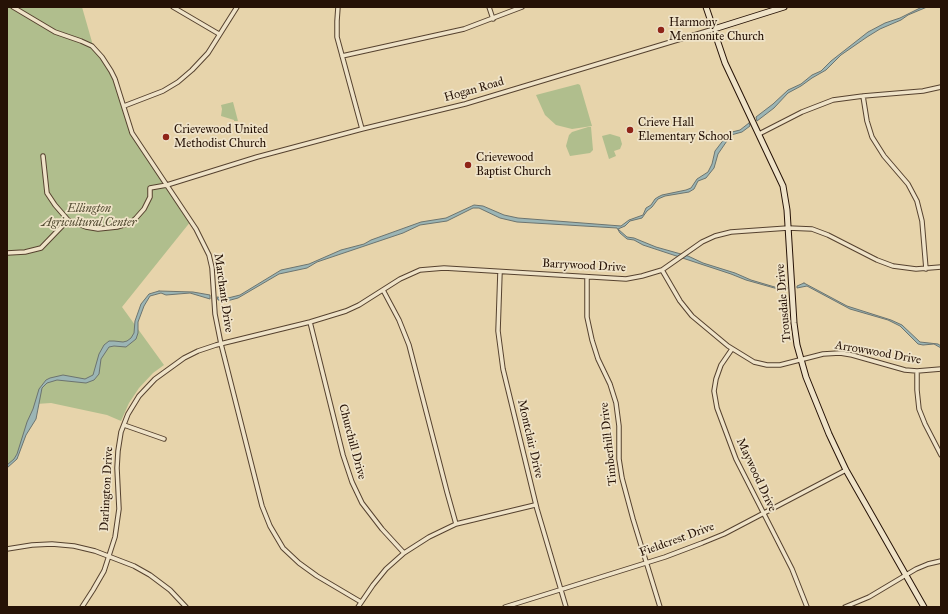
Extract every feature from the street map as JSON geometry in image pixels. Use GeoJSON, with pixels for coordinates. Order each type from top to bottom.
{"type":"FeatureCollection","features":[{"type":"Feature","properties":{"kind":"street","name":"Marchant Drive"},"geometry":{"type":"LineString","coordinates":[[13,7],[47,28],[84,42],[94,49],[111,71],[124,106],[130,130],[199,234],[209,255],[213,272],[214,308],[221,344],[262,506],[272,530],[287,552],[299,563],[316,576],[361,602]]}},
{"type":"Feature","properties":{"kind":"street"},"geometry":{"type":"LineString","coordinates":[[173,7],[220,34]]}},
{"type":"Feature","properties":{"kind":"street"},"geometry":{"type":"LineString","coordinates":[[124,106],[159,94],[178,82],[201,61],[237,7]]}},
{"type":"Feature","properties":{"kind":"street"},"geometry":{"type":"LineString","coordinates":[[338,7],[337,28],[342,56],[362,129]]}},
{"type":"Feature","properties":{"kind":"street"},"geometry":{"type":"LineString","coordinates":[[489,7],[493,19]]}},
{"type":"Feature","properties":{"kind":"street"},"geometry":{"type":"LineString","coordinates":[[342,56],[451,33],[493,19],[522,7]]}},
{"type":"Feature","properties":{"kind":"street","name":"Trousdale Drive"},"geometry":{"type":"LineString","coordinates":[[706,7],[725,63],[783,186],[786,201],[794,323],[800,360],[828,434],[846,470],[924,607]]}},
{"type":"Feature","properties":{"kind":"street","name":"Hogan Road"},"geometry":{"type":"LineString","coordinates":[[68,220],[80,226],[94,229],[112,228],[126,224],[136,218],[144,209],[150,198],[150,188],[167,185],[257,157],[362,129],[465,104],[714,30],[784,7]]}},
{"type":"Feature","properties":{"kind":"street"},"geometry":{"type":"LineString","coordinates":[[759,134],[817,106],[833,100],[918,92],[941,87]]}},
{"type":"Feature","properties":{"kind":"street"},"geometry":{"type":"LineString","coordinates":[[863,96],[867,121],[872,137],[882,153],[908,184],[917,201],[923,224],[926,269]]}},
{"type":"Feature","properties":{"kind":"street"},"geometry":{"type":"LineString","coordinates":[[7,253],[25,252],[41,248],[68,220],[55,206],[47,193],[43,156]]}},
{"type":"Feature","properties":{"kind":"street","name":"Barrywood Drive"},"geometry":{"type":"LineString","coordinates":[[221,344],[310,322],[346,311],[359,305],[404,277],[423,269],[444,268],[626,279],[662,270],[707,240],[726,233],[805,228],[816,230],[877,260],[893,266],[905,269],[941,267]]}},
{"type":"Feature","properties":{"kind":"street","name":"Arrowwood Drive"},"geometry":{"type":"LineString","coordinates":[[662,270],[688,312],[732,349],[747,358],[763,364],[780,365],[826,354],[840,354],[852,355],[900,369],[917,371],[941,369]]}},
{"type":"Feature","properties":{"kind":"street","name":"Montclair Drive"},"geometry":{"type":"LineString","coordinates":[[500,272],[498,321],[499,346],[503,369],[536,505],[566,607]]}},
{"type":"Feature","properties":{"kind":"street","name":"Timberhill Drive"},"geometry":{"type":"LineString","coordinates":[[587,277],[587,309],[589,328],[598,359],[616,401],[619,426],[619,459],[622,478],[660,607]]}},
{"type":"Feature","properties":{"kind":"street"},"geometry":{"type":"LineString","coordinates":[[383,290],[399,320],[409,345],[456,524]]}},
{"type":"Feature","properties":{"kind":"street","name":"Churchill Drive"},"geometry":{"type":"LineString","coordinates":[[310,322],[345,462],[352,482],[357,494],[370,514],[404,553]]}},
{"type":"Feature","properties":{"kind":"street","name":"Darlington Drive"},"geometry":{"type":"LineString","coordinates":[[82,607],[100,580],[110,556],[117,526],[118,459],[120,436],[137,399],[155,379],[184,358],[221,344]]}},
{"type":"Feature","properties":{"kind":"street","name":"Maywood Drive"},"geometry":{"type":"LineString","coordinates":[[732,349],[721,365],[717,376],[715,397],[720,416],[736,460],[792,569],[807,607]]}},
{"type":"Feature","properties":{"kind":"street"},"geometry":{"type":"LineString","coordinates":[[917,371],[919,409],[941,455]]}},
{"type":"Feature","properties":{"kind":"street"},"geometry":{"type":"LineString","coordinates":[[124,425],[164,439]]}},
{"type":"Feature","properties":{"kind":"street","name":"Fieldcrest Drive"},"geometry":{"type":"LineString","coordinates":[[505,607],[709,541],[846,470]]}},
{"type":"Feature","properties":{"kind":"street"},"geometry":{"type":"LineString","coordinates":[[358,607],[379,577],[404,553],[429,537],[456,524],[536,505]]}},
{"type":"Feature","properties":{"kind":"street"},"geometry":{"type":"LineString","coordinates":[[7,549],[32,544],[58,544],[81,547],[110,556],[134,566],[155,578],[173,592],[186,607]]}},
{"type":"Feature","properties":{"kind":"street"},"geometry":{"type":"LineString","coordinates":[[846,607],[869,596],[906,574],[928,564],[941,561]]}},
{"type":"Feature","properties":{"kind":"green space","name":"Ellington Agricultural Center"},"geometry":{"type":"Polygon","coordinates":[[[7,7],[82,7],[94,49],[111,71],[129,125],[191,221],[122,307],[164,365],[153,373],[139,388],[129,403],[121,421],[107,415],[51,403],[36,404],[17,456],[7,466],[7,7]]]}},
{"type":"Feature","properties":{"kind":"green space"},"geometry":{"type":"Polygon","coordinates":[[[578,84],[580,85],[592,126],[572,129],[556,125],[545,115],[536,95],[578,84]]]}},
{"type":"Feature","properties":{"kind":"green space"},"geometry":{"type":"Polygon","coordinates":[[[233,102],[238,121],[221,116],[221,105],[233,102]]]}},
{"type":"Feature","properties":{"kind":"green space"},"geometry":{"type":"Polygon","coordinates":[[[591,127],[593,150],[590,153],[570,156],[566,146],[569,135],[572,132],[591,127]]]}},
{"type":"Feature","properties":{"kind":"green space"},"geometry":{"type":"Polygon","coordinates":[[[610,134],[620,137],[622,144],[620,149],[614,151],[616,156],[609,159],[602,136],[610,134]]]}},
{"type":"Feature","properties":{"kind":"water"},"geometry":{"type":"Polygon","coordinates":[[[922,7],[927,7],[880,29],[867,37],[841,55],[826,70],[788,93],[774,108],[757,121],[756,117],[788,90],[801,84],[812,75],[821,71],[831,61],[868,32],[922,7]]]}},
{"type":"Feature","properties":{"kind":"water"},"geometry":{"type":"Polygon","coordinates":[[[749,123],[750,126],[742,132],[731,135],[718,154],[714,168],[706,178],[698,181],[694,189],[689,192],[665,196],[658,199],[642,218],[630,221],[625,226],[618,229],[627,237],[688,256],[703,263],[735,273],[751,280],[778,288],[787,287],[787,289],[778,289],[746,280],[643,245],[634,240],[627,239],[617,228],[517,222],[500,218],[479,208],[473,208],[447,221],[420,225],[403,233],[317,262],[307,268],[279,274],[238,298],[227,301],[218,300],[217,297],[228,298],[240,295],[281,270],[309,264],[341,250],[364,244],[371,240],[421,222],[446,218],[474,205],[483,206],[504,215],[518,218],[621,226],[629,220],[643,215],[646,208],[658,197],[691,188],[697,179],[708,172],[712,164],[715,151],[728,134],[740,130],[749,123]]]}},
{"type":"Feature","properties":{"kind":"water"},"geometry":{"type":"Polygon","coordinates":[[[804,283],[847,306],[891,320],[902,325],[920,342],[938,344],[941,348],[934,344],[918,344],[900,326],[888,320],[850,309],[807,286],[797,288],[797,286],[804,283]]]}},
{"type":"Feature","properties":{"kind":"water"},"geometry":{"type":"Polygon","coordinates":[[[159,291],[193,292],[210,295],[210,299],[190,293],[166,295],[161,293],[150,296],[144,306],[138,322],[138,333],[136,339],[126,347],[109,347],[101,359],[99,374],[94,380],[86,383],[57,380],[47,383],[42,388],[36,419],[26,435],[17,459],[7,468],[7,465],[17,454],[39,389],[46,380],[63,375],[85,379],[93,375],[99,354],[104,345],[109,341],[123,342],[131,338],[134,333],[135,321],[141,304],[149,294],[159,291]]]}},
{"type":"Feature","properties":{"kind":"place","name":"Harmony Mennonite Church"},"geometry":{"type":"Point","coordinates":[661,30]}},
{"type":"Feature","properties":{"kind":"place","name":"Crieve Hall Elementary School"},"geometry":{"type":"Point","coordinates":[630,130]}},
{"type":"Feature","properties":{"kind":"place","name":"Crievewood United Methodist Church"},"geometry":{"type":"Point","coordinates":[166,137]}},
{"type":"Feature","properties":{"kind":"place","name":"Crievewood Baptist Church"},"geometry":{"type":"Point","coordinates":[468,165]}}]}
